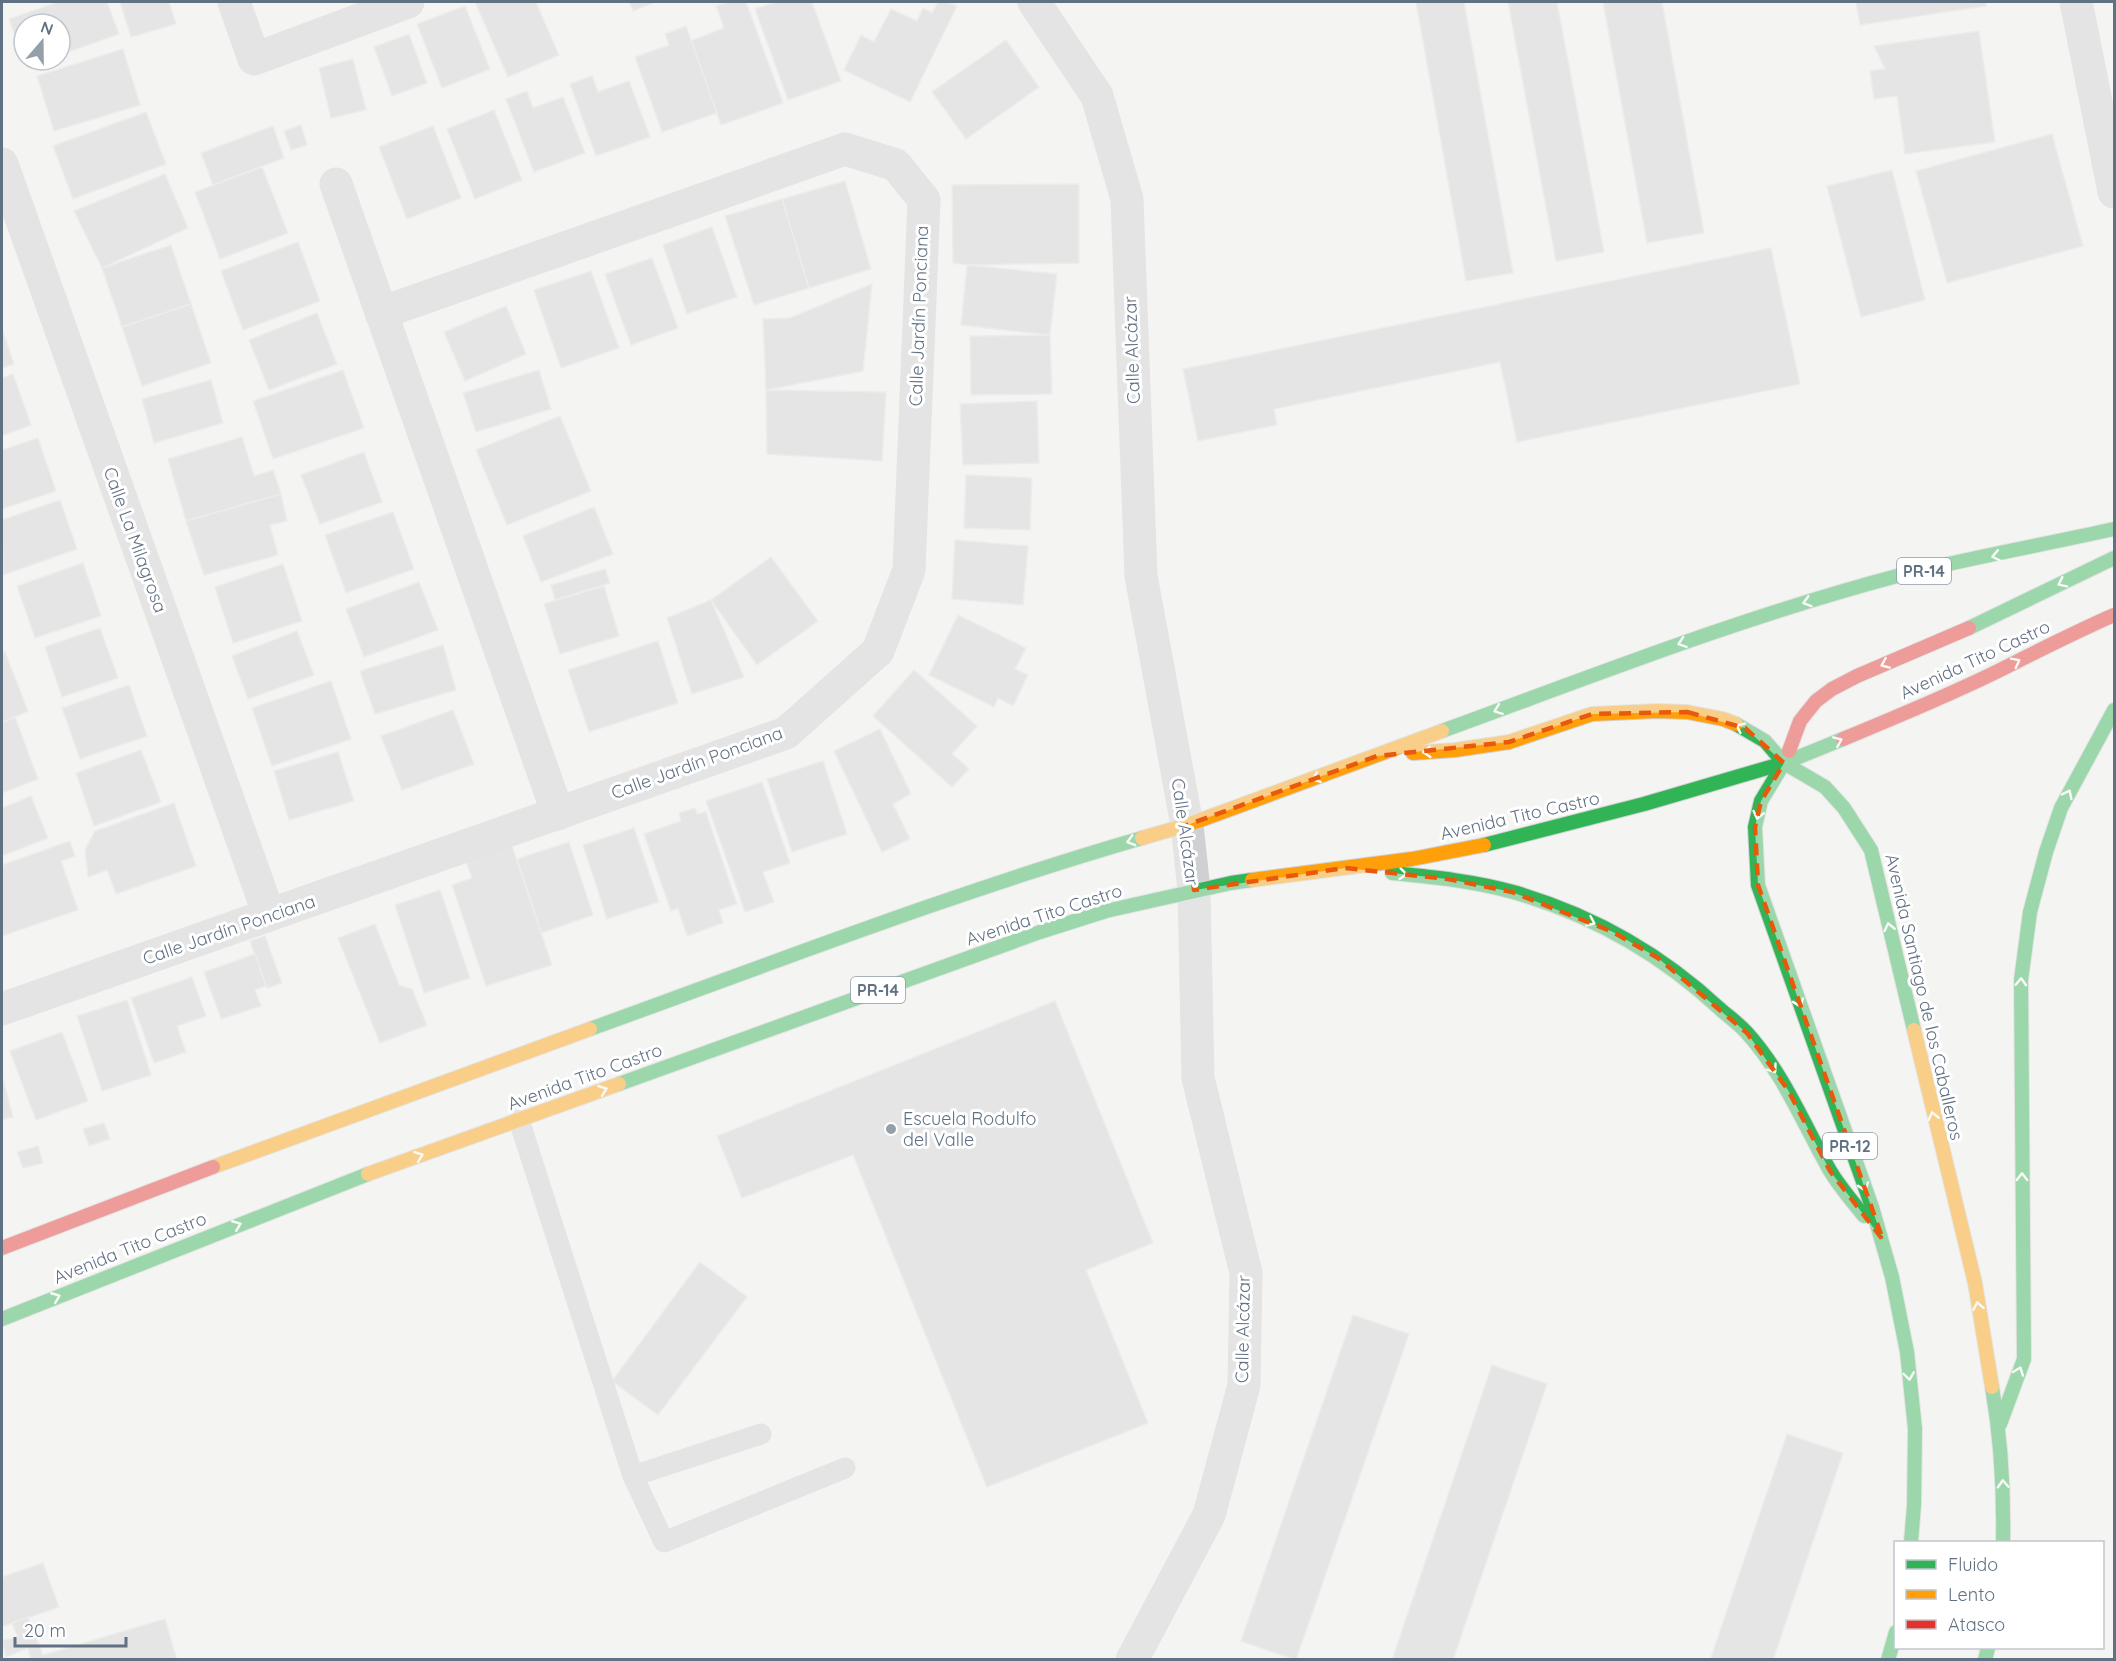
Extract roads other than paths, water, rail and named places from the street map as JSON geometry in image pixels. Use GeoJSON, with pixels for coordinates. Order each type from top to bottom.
{"type":"FeatureCollection","features":[{"type":"Feature","properties":{"kind":"main road","name":"PR-14"},"geometry":{"type":"LineString","coordinates":[[2,1248],[290,1138],[907,914],[1063,861],[1187,825],[1625,663],[1791,607],[1898,576],[2115,529]]}},
{"type":"Feature","properties":{"kind":"main road"},"geometry":{"type":"LineString","coordinates":[[1784,764],[1800,721],[1816,701],[1832,689],[2115,558]]}},
{"type":"Feature","properties":{"kind":"main road","name":"Avenida Tito Castro"},"geometry":{"type":"LineString","coordinates":[[2,1319],[329,1188],[1040,932],[1106,911],[1231,882],[1345,868],[1478,847],[1644,804],[1784,764],[1923,706],[2062,638],[2115,615]]}},
{"type":"Feature","properties":{"kind":"main road"},"geometry":{"type":"LineString","coordinates":[[1999,1426],[2024,1359],[2021,980],[2030,912],[2046,852],[2061,808],[2115,710]]}},
{"type":"Feature","properties":{"kind":"main road"},"geometry":{"type":"LineString","coordinates":[[1377,756],[1455,750],[1509,742],[1592,714],[1658,711],[1687,712],[1723,719],[1745,728],[1765,741],[1784,764]]}},
{"type":"Feature","properties":{"kind":"main road","name":"PR-12"},"geometry":{"type":"LineString","coordinates":[[1784,764],[1761,801],[1755,827],[1758,885],[1883,1240],[1902,1323],[1912,1394],[1915,1472],[1911,1541]]}},
{"type":"Feature","properties":{"kind":"main road","name":"Avenida Santiago de los Caballeros"},"geometry":{"type":"LineString","coordinates":[[1784,764],[1825,787],[1844,808],[1871,850],[1975,1283],[1999,1426],[2004,1490],[2003,1541]]}},
{"type":"Feature","properties":{"kind":"main road"},"geometry":{"type":"LineString","coordinates":[[1345,868],[1448,879],[1512,892],[1559,908],[1613,932],[1658,958],[1701,990],[1747,1033],[1788,1090],[1830,1171],[1883,1240]]}},
{"type":"Feature","properties":{"kind":"main road"},"geometry":{"type":"LineString","coordinates":[[1888,1659],[1894,1639]]}},
{"type":"Feature","properties":{"kind":"street"},"geometry":{"type":"LineString","coordinates":[[234,2],[254,59],[408,2]]}},
{"type":"Feature","properties":{"kind":"street","name":"Calle Alcázar"},"geometry":{"type":"LineString","coordinates":[[1034,2],[1097,96],[1127,199],[1141,576],[1187,825],[1194,890],[1198,1078],[1246,1273],[1244,1385],[1209,1515],[1132,1659]]}},
{"type":"Feature","properties":{"kind":"street"},"geometry":{"type":"LineString","coordinates":[[2076,2],[2102,68],[2115,192]]}},
{"type":"Feature","properties":{"kind":"street","name":"Calle Jardín Ponciana"},"geometry":{"type":"LineString","coordinates":[[2,1009],[786,733],[878,651],[909,570],[924,200],[896,165],[845,149],[381,313]]}},
{"type":"Feature","properties":{"kind":"street","name":"Calle La Milagrosa"},"geometry":{"type":"LineString","coordinates":[[2,164],[269,915]]}},
{"type":"Feature","properties":{"kind":"street"},"geometry":{"type":"LineString","coordinates":[[336,184],[558,814]]}},
{"type":"Feature","properties":{"kind":"lane"},"geometry":{"type":"LineString","coordinates":[[519,1120],[633,1476],[664,1542],[845,1468]]}},
{"type":"Feature","properties":{"kind":"lane"},"geometry":{"type":"LineString","coordinates":[[633,1476],[761,1434]]}},
{"type":"Feature","properties":{"kind":"place","name":"Escuela Rodulfo del Valle"},"geometry":{"type":"Point","coordinates":[891,1129]}}]}
